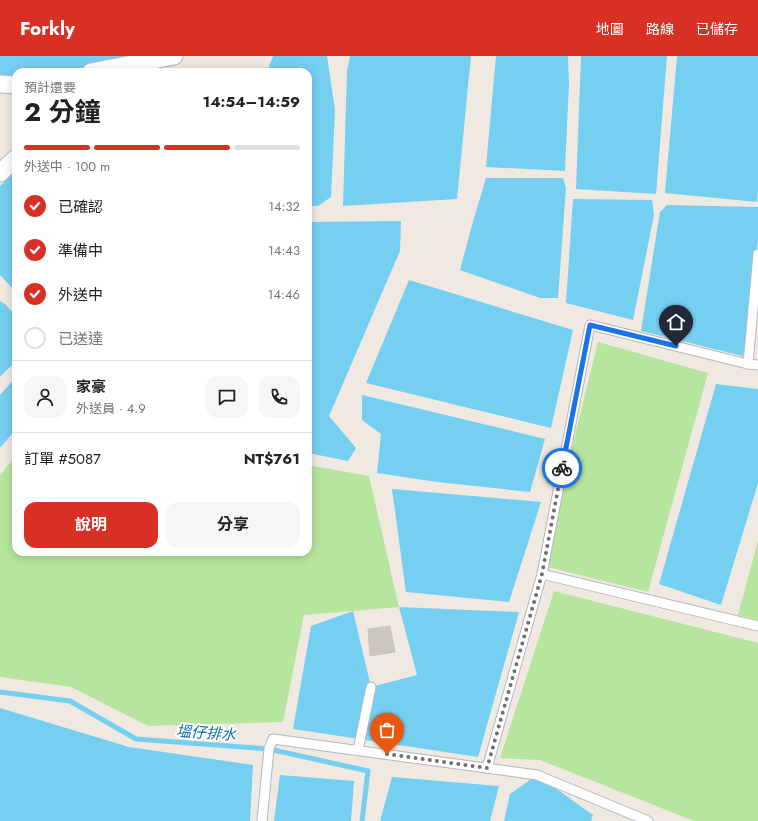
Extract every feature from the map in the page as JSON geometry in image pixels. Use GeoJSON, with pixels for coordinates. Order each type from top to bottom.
{"type":"FeatureCollection","features":[{"type":"Feature","properties":{"kind":"street"},"geometry":{"type":"LineString","coordinates":[[112,68],[174,56]]}},
{"type":"Feature","properties":{"kind":"street"},"geometry":{"type":"LineString","coordinates":[[0,84],[12,85]]}},
{"type":"Feature","properties":{"kind":"street"},"geometry":{"type":"LineString","coordinates":[[0,173],[12,162]]}},
{"type":"Feature","properties":{"kind":"lane"},"geometry":{"type":"LineString","coordinates":[[748,364],[758,254]]}},
{"type":"Feature","properties":{"kind":"lane"},"geometry":{"type":"LineString","coordinates":[[487,768],[542,574],[590,325],[748,364],[758,365]]}},
{"type":"Feature","properties":{"kind":"lane"},"geometry":{"type":"LineString","coordinates":[[542,574],[758,626]]}},
{"type":"Feature","properties":{"kind":"lane"},"geometry":{"type":"LineString","coordinates":[[358,750],[371,687]]}},
{"type":"Feature","properties":{"kind":"lane"},"geometry":{"type":"LineString","coordinates":[[262,821],[269,750],[273,739],[537,775],[648,821]]}},
{"type":"Feature","properties":{"kind":"green space"},"geometry":{"type":"Polygon","coordinates":[[[598,342],[708,373],[648,592],[543,566],[598,342]]]}},
{"type":"Feature","properties":{"kind":"green space"},"geometry":{"type":"Polygon","coordinates":[[[12,461],[12,556],[312,556],[312,466],[369,476],[399,607],[304,615],[283,722],[148,726],[71,687],[0,677],[0,475],[12,461]]]}},
{"type":"Feature","properties":{"kind":"green space"},"geometry":{"type":"Polygon","coordinates":[[[758,541],[758,620],[738,615],[758,541]]]}},
{"type":"Feature","properties":{"kind":"green space"},"geometry":{"type":"Polygon","coordinates":[[[554,591],[758,643],[758,821],[694,821],[540,760],[500,758],[554,591]]]}},
{"type":"Feature","properties":{"kind":"water"},"geometry":{"type":"Polygon","coordinates":[[[0,56],[147,56],[81,68],[12,68],[12,76],[0,75],[0,56]]]}},
{"type":"Feature","properties":{"kind":"water"},"geometry":{"type":"Polygon","coordinates":[[[273,56],[327,56],[335,110],[331,197],[318,206],[312,206],[312,68],[268,68],[273,56]]]}},
{"type":"Feature","properties":{"kind":"water"},"geometry":{"type":"Polygon","coordinates":[[[350,56],[471,56],[457,199],[343,206],[347,71],[350,56]]]}},
{"type":"Feature","properties":{"kind":"water"},"geometry":{"type":"Polygon","coordinates":[[[496,56],[568,56],[569,83],[565,171],[486,167],[496,56]]]}},
{"type":"Feature","properties":{"kind":"water"},"geometry":{"type":"Polygon","coordinates":[[[581,56],[667,56],[656,194],[576,189],[581,56]]]}},
{"type":"Feature","properties":{"kind":"water"},"geometry":{"type":"Polygon","coordinates":[[[677,56],[758,56],[757,202],[665,193],[677,56]]]}},
{"type":"Feature","properties":{"kind":"water"},"geometry":{"type":"Polygon","coordinates":[[[12,174],[12,288],[0,275],[0,186],[12,174]]]}},
{"type":"Feature","properties":{"kind":"water"},"geometry":{"type":"Polygon","coordinates":[[[486,178],[563,178],[566,188],[558,298],[540,298],[460,270],[486,178]]]}},
{"type":"Feature","properties":{"kind":"water"},"geometry":{"type":"Polygon","coordinates":[[[573,199],[652,200],[654,215],[633,320],[566,303],[573,199]]]}},
{"type":"Feature","properties":{"kind":"water"},"geometry":{"type":"Polygon","coordinates":[[[667,205],[758,207],[758,241],[743,356],[641,331],[660,212],[667,205]]]}},
{"type":"Feature","properties":{"kind":"water"},"geometry":{"type":"Polygon","coordinates":[[[401,221],[400,251],[329,416],[356,448],[348,461],[312,454],[312,222],[401,221]]]}},
{"type":"Feature","properties":{"kind":"water"},"geometry":{"type":"Polygon","coordinates":[[[409,280],[573,330],[551,428],[366,383],[409,280]]]}},
{"type":"Feature","properties":{"kind":"water"},"geometry":{"type":"Polygon","coordinates":[[[0,301],[12,312],[12,365],[0,377],[0,301]]]}},
{"type":"Feature","properties":{"kind":"water"},"geometry":{"type":"Polygon","coordinates":[[[12,382],[12,434],[0,448],[0,395],[12,382]]]}},
{"type":"Feature","properties":{"kind":"water"},"geometry":{"type":"Polygon","coordinates":[[[716,384],[758,389],[758,483],[721,605],[659,584],[716,384]]]}},
{"type":"Feature","properties":{"kind":"water"},"geometry":{"type":"Polygon","coordinates":[[[362,395],[545,439],[530,492],[437,482],[377,473],[381,434],[362,420],[362,395]]]}},
{"type":"Feature","properties":{"kind":"water"},"geometry":{"type":"Polygon","coordinates":[[[392,489],[541,502],[509,602],[406,592],[392,489]]]}},
{"type":"Feature","properties":{"kind":"water"},"geometry":{"type":"Polygon","coordinates":[[[399,607],[519,612],[478,757],[293,729],[311,626],[353,611],[371,687],[417,675],[399,607]]]}},
{"type":"Feature","properties":{"kind":"water"},"geometry":{"type":"Polygon","coordinates":[[[0,708],[129,747],[253,765],[250,821],[0,821],[0,708]]]}},
{"type":"Feature","properties":{"kind":"water"},"geometry":{"type":"Polygon","coordinates":[[[280,775],[354,781],[351,821],[274,821],[280,775]]]}},
{"type":"Feature","properties":{"kind":"water"},"geometry":{"type":"Polygon","coordinates":[[[537,775],[593,815],[591,821],[504,821],[510,794],[537,775]]]}},
{"type":"Feature","properties":{"kind":"water"},"geometry":{"type":"Polygon","coordinates":[[[392,777],[499,786],[490,821],[380,821],[392,777]]]}},
{"type":"Feature","properties":{"kind":"building"},"geometry":{"type":"Polygon","coordinates":[[[390,626],[395,652],[370,656],[368,629],[390,626]]]}},
{"type":"Feature","properties":{"kind":"waterway","name":"塭仔排水"},"geometry":{"type":"LineString","coordinates":[[0,692],[70,701],[136,739],[269,749],[368,771],[362,821]]}},
{"type":"Feature","properties":{"kind":"way so far"},"geometry":{"type":"LineString","coordinates":[[387,754],[487,768],[542,574],[562,468]]}},
{"type":"Feature","properties":{"kind":"route"},"geometry":{"type":"LineString","coordinates":[[562,468],[590,325],[676,346]]}}]}
